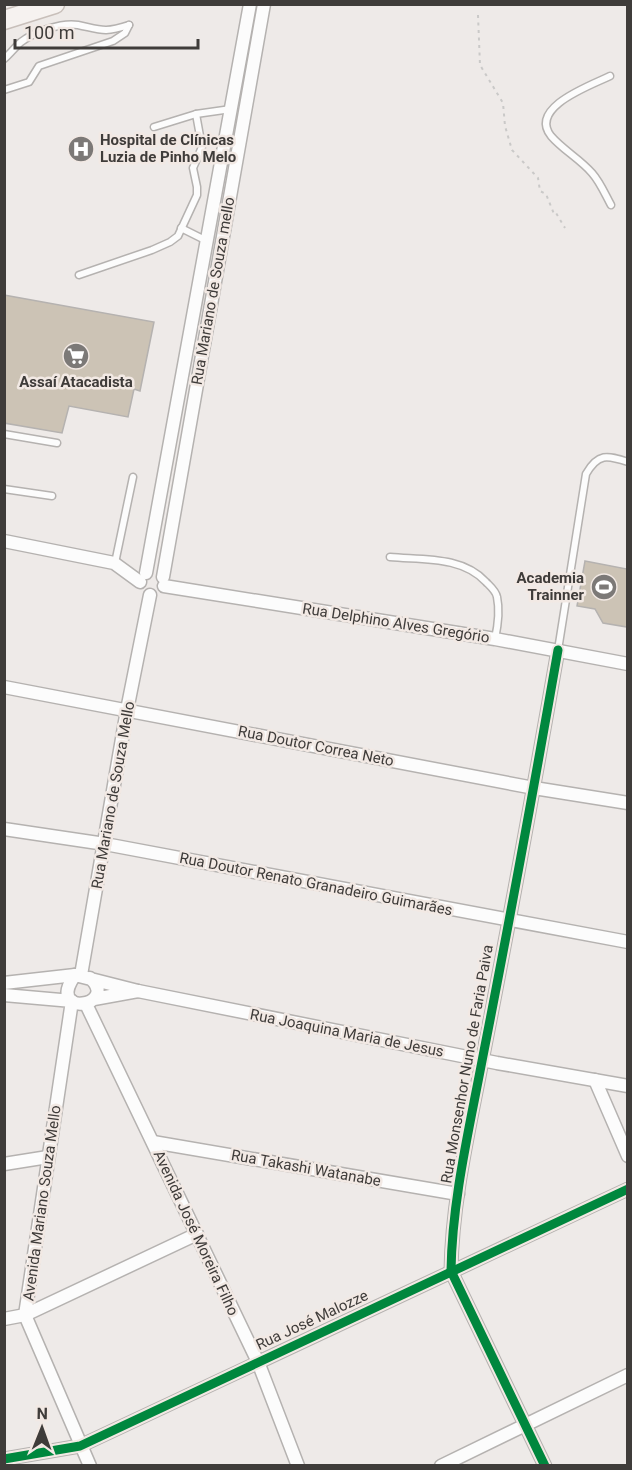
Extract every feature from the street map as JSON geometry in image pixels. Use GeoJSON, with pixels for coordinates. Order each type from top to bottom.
{"type":"FeatureCollection","features":[{"type":"Feature","properties":{"kind":"main road"},"geometry":{"type":"LineString","coordinates":[[4,20],[55,4]]}},
{"type":"Feature","properties":{"kind":"street","name":"Rua Mariano de Souza mello"},"geometry":{"type":"LineString","coordinates":[[143,578],[250,4]]}},
{"type":"Feature","properties":{"kind":"street","name":"Rua Mariano de Souza mello"},"geometry":{"type":"LineString","coordinates":[[164,581],[264,4]]}},
{"type":"Feature","properties":{"kind":"street"},"geometry":{"type":"LineString","coordinates":[[4,541],[114,563],[143,578]]}},
{"type":"Feature","properties":{"kind":"street"},"geometry":{"type":"LineString","coordinates":[[155,571],[164,581],[159,594],[150,595],[142,591],[143,578],[155,571]]}},
{"type":"Feature","properties":{"kind":"street","name":"Rua Delphino Alves Gregório"},"geometry":{"type":"LineString","coordinates":[[164,581],[627,664]]}},
{"type":"Feature","properties":{"kind":"street","name":"Rua Mariano de Souza Mello"},"geometry":{"type":"LineString","coordinates":[[82,976],[127,710],[150,595]]}},
{"type":"Feature","properties":{"kind":"street","name":"Rua Monsenhor Nuno de Faria Paiva"},"geometry":{"type":"LineString","coordinates":[[545,1466],[451,1272],[458,1194],[558,650]]}},
{"type":"Feature","properties":{"kind":"street","name":"Rua Doutor Correa Neto"},"geometry":{"type":"LineString","coordinates":[[4,687],[534,788],[627,803]]}},
{"type":"Feature","properties":{"kind":"street","name":"Rua Doutor Renato Granadeiro Guimarães"},"geometry":{"type":"LineString","coordinates":[[4,829],[105,844],[627,942]]}},
{"type":"Feature","properties":{"kind":"street"},"geometry":{"type":"LineString","coordinates":[[72,1001],[67,988],[82,976]]}},
{"type":"Feature","properties":{"kind":"street"},"geometry":{"type":"LineString","coordinates":[[4,983],[82,976],[96,985],[96,995],[90,1002]]}},
{"type":"Feature","properties":{"kind":"street","name":"Rua Joaquina Maria de Jesus"},"geometry":{"type":"LineString","coordinates":[[82,976],[138,991],[483,1060],[627,1086]]}},
{"type":"Feature","properties":{"kind":"street"},"geometry":{"type":"LineString","coordinates":[[4,995],[72,1001],[76,1004],[138,991]]}},
{"type":"Feature","properties":{"kind":"street","name":"Avenida Mariano Souza Mello"},"geometry":{"type":"LineString","coordinates":[[72,1001],[25,1315],[90,1466]]}},
{"type":"Feature","properties":{"kind":"street","name":"Avenida José Moreira Filho"},"geometry":{"type":"LineString","coordinates":[[90,1002],[153,1142],[258,1362],[298,1466]]}},
{"type":"Feature","properties":{"kind":"street"},"geometry":{"type":"LineString","coordinates":[[595,1080],[627,1156]]}},
{"type":"Feature","properties":{"kind":"street","name":"Rua Takashi Watanabe"},"geometry":{"type":"LineString","coordinates":[[153,1142],[458,1194]]}},
{"type":"Feature","properties":{"kind":"street"},"geometry":{"type":"LineString","coordinates":[[4,1164],[48,1157]]}},
{"type":"Feature","properties":{"kind":"street","name":"Rua José Malozze"},"geometry":{"type":"LineString","coordinates":[[4,1459],[80,1446],[627,1189]]}},
{"type":"Feature","properties":{"kind":"street"},"geometry":{"type":"LineString","coordinates":[[4,1319],[25,1315],[197,1234]]}},
{"type":"Feature","properties":{"kind":"street"},"geometry":{"type":"LineString","coordinates":[[441,1466],[627,1375]]}},
{"type":"Feature","properties":{"kind":"lane"},"geometry":{"type":"LineString","coordinates":[[4,59],[27,38],[63,26],[78,25],[104,31],[129,25],[125,33],[113,41],[39,66],[29,82],[4,90]]}},
{"type":"Feature","properties":{"kind":"lane"},"geometry":{"type":"LineString","coordinates":[[610,76],[560,101],[548,114],[546,125],[550,135],[593,174],[611,205]]}},
{"type":"Feature","properties":{"kind":"lane"},"geometry":{"type":"LineString","coordinates":[[154,128],[196,114],[231,109]]}},
{"type":"Feature","properties":{"kind":"lane"},"geometry":{"type":"LineString","coordinates":[[80,275],[170,242],[177,236],[197,195],[198,187],[193,168],[202,147],[196,114]]}},
{"type":"Feature","properties":{"kind":"lane"},"geometry":{"type":"LineString","coordinates":[[181,228],[207,241]]}},
{"type":"Feature","properties":{"kind":"lane"},"geometry":{"type":"LineString","coordinates":[[4,435],[57,443]]}},
{"type":"Feature","properties":{"kind":"lane"},"geometry":{"type":"LineString","coordinates":[[558,650],[586,474],[594,461],[609,456],[627,462]]}},
{"type":"Feature","properties":{"kind":"lane"},"geometry":{"type":"LineString","coordinates":[[114,563],[133,477]]}},
{"type":"Feature","properties":{"kind":"lane"},"geometry":{"type":"LineString","coordinates":[[4,489],[52,496]]}},
{"type":"Feature","properties":{"kind":"lane"},"geometry":{"type":"LineString","coordinates":[[390,557],[443,561],[466,566],[479,574],[497,594],[499,619],[495,639]]}},
{"type":"Feature","properties":{"kind":"path"},"geometry":{"type":"LineString","coordinates":[[478,15],[480,65],[503,103],[505,126],[512,150],[538,178],[540,191],[546,194],[554,214],[556,213],[565,228]]}},
{"type":"Feature","properties":{"kind":"building","name":"Assaí Atacadista"},"geometry":{"type":"Polygon","coordinates":[[[4,295],[154,322],[140,391],[134,389],[128,417],[69,406],[62,433],[4,423],[4,295]]]}},
{"type":"Feature","properties":{"kind":"building","name":"Academia Trainner"},"geometry":{"type":"Polygon","coordinates":[[[585,561],[627,569],[627,627],[603,623],[595,609],[577,606],[585,561]]]}},
{"type":"Feature","properties":{"kind":"cycle path"},"geometry":{"type":"LineString","coordinates":[[545,1466],[451,1271],[454,1218],[462,1166],[558,650]]}},
{"type":"Feature","properties":{"kind":"cycle path"},"geometry":{"type":"LineString","coordinates":[[4,1459],[80,1446],[628,1189]]}},
{"type":"Feature","properties":{"kind":"place","name":"Hospital de Clínicas Luzia de Pinho Melo"},"geometry":{"type":"Point","coordinates":[81,149]}},
{"type":"Feature","properties":{"kind":"place","name":"Assaí Atacadista"},"geometry":{"type":"Point","coordinates":[76,356]}},
{"type":"Feature","properties":{"kind":"place","name":"Academia Trainner"},"geometry":{"type":"Point","coordinates":[604,587]}}]}
